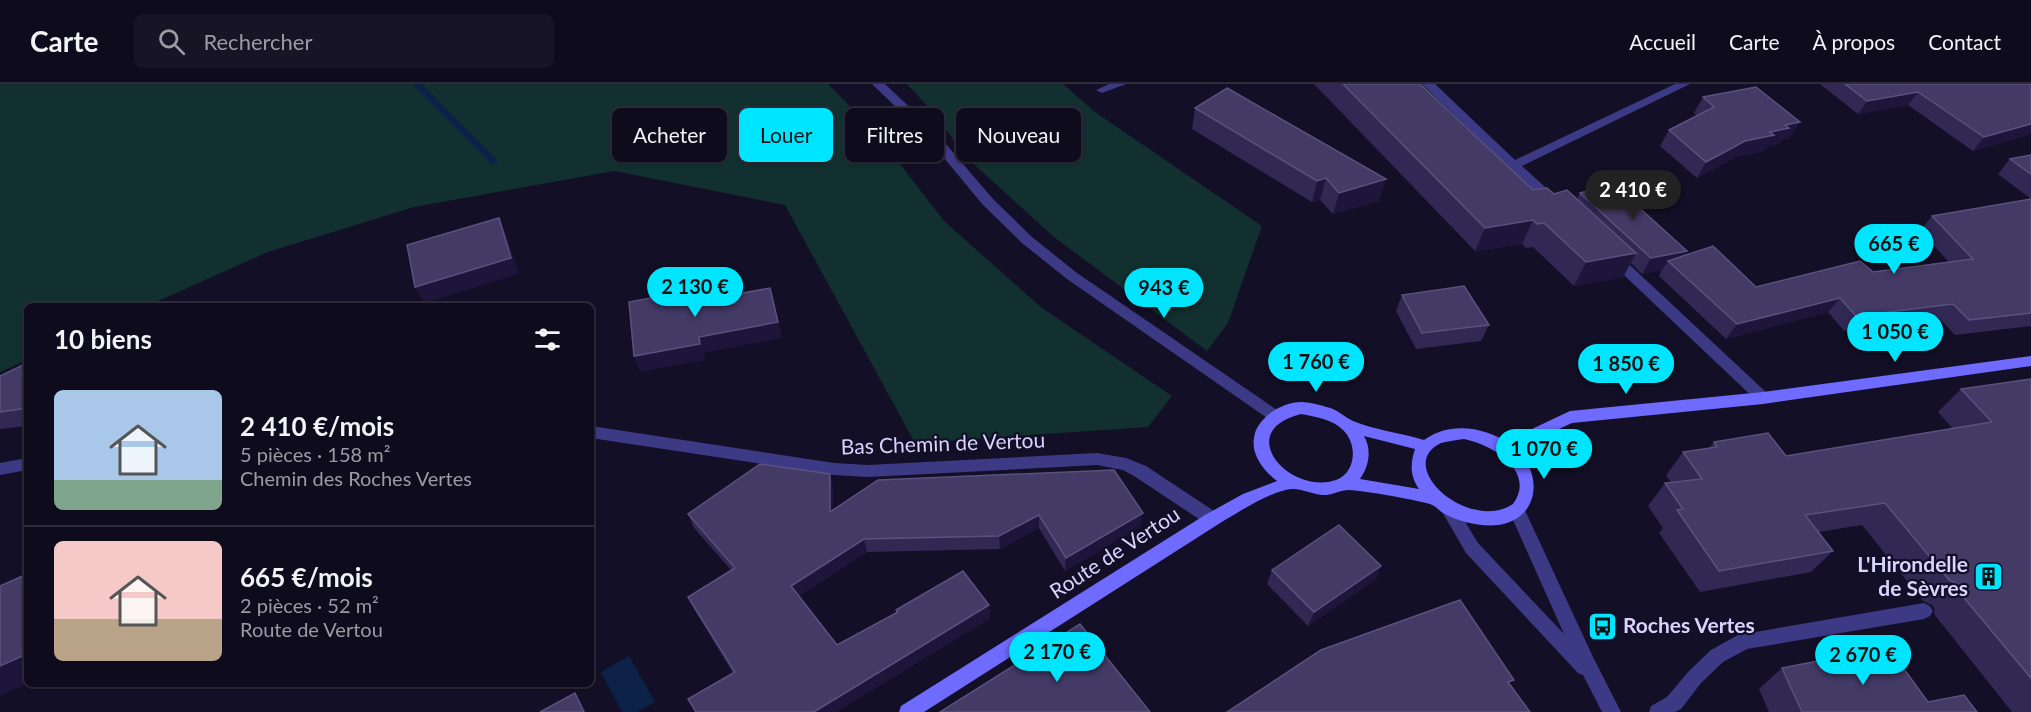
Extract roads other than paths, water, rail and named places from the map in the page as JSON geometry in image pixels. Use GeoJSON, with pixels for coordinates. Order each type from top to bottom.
{"type":"FeatureCollection","features":[{"type":"Feature","properties":{"kind":"main road"},"geometry":{"type":"LineString","coordinates":[[1510,452],[1539,432],[1570,417],[1763,398],[2031,361]]}},
{"type":"Feature","properties":{"kind":"main road"},"geometry":{"type":"LineString","coordinates":[[1425,446],[1350,426],[1337,417],[1316,409],[1287,411],[1275,416],[1266,426],[1261,437],[1262,450],[1268,462],[1278,473],[1292,482],[1319,488],[1345,483],[1433,498]]}},
{"type":"Feature","properties":{"kind":"main road"},"geometry":{"type":"LineString","coordinates":[[1345,483],[1358,472],[1363,457],[1360,441],[1350,426]]}},
{"type":"Feature","properties":{"kind":"main road"},"geometry":{"type":"LineString","coordinates":[[1464,433],[1480,436],[1510,452],[1527,477],[1528,489],[1525,501],[1517,510],[1503,518],[1486,520],[1467,517],[1449,510],[1433,498],[1423,484],[1418,470],[1419,457],[1425,446],[1442,436],[1464,433]]}},
{"type":"Feature","properties":{"kind":"main road","name":"Route de Vertou"},"geometry":{"type":"LineString","coordinates":[[908,712],[1132,571],[1211,518],[1263,491],[1292,482]]}},
{"type":"Feature","properties":{"kind":"street"},"geometry":{"type":"LineString","coordinates":[[878,84],[929,132],[988,202],[1027,240],[1072,276],[1275,416]]}},
{"type":"Feature","properties":{"kind":"street"},"geometry":{"type":"LineString","coordinates":[[1102,90],[1120,84]]}},
{"type":"Feature","properties":{"kind":"street"},"geometry":{"type":"LineString","coordinates":[[1428,84],[1558,207]]}},
{"type":"Feature","properties":{"kind":"street"},"geometry":{"type":"LineString","coordinates":[[1514,165],[1684,84]]}},
{"type":"Feature","properties":{"kind":"street"},"geometry":{"type":"LineString","coordinates":[[1602,248],[1763,398]]}},
{"type":"Feature","properties":{"kind":"street","name":"Bas Chemin de Vertou"},"geometry":{"type":"LineString","coordinates":[[594,432],[834,469],[868,471],[1097,459],[1126,464],[1140,471],[1211,518]]}},
{"type":"Feature","properties":{"kind":"street"},"geometry":{"type":"LineString","coordinates":[[0,469],[24,465]]}},
{"type":"Feature","properties":{"kind":"street"},"geometry":{"type":"LineString","coordinates":[[1449,510],[1472,548],[1590,673]]}},
{"type":"Feature","properties":{"kind":"street"},"geometry":{"type":"LineString","coordinates":[[1517,510],[1542,558],[1590,673],[1612,712]]}},
{"type":"Feature","properties":{"kind":"street"},"geometry":{"type":"LineString","coordinates":[[1658,712],[1674,703],[1695,677],[1717,656],[1744,640],[1924,611]]}},
{"type":"Feature","properties":{"kind":"water"},"geometry":{"type":"Polygon","coordinates":[[[629,656],[655,702],[637,712],[622,712],[601,672],[629,656]]]}},
{"type":"Feature","properties":{"kind":"waterway"},"geometry":{"type":"LineString","coordinates":[[417,84],[494,162]]}},
{"type":"Feature","properties":{"kind":"place","name":"L'Hirondelle de Sèvres"},"geometry":{"type":"Point","coordinates":[1989,577]}},
{"type":"Feature","properties":{"kind":"place","name":"Roches Vertes"},"geometry":{"type":"Point","coordinates":[1602,626]}}]}
